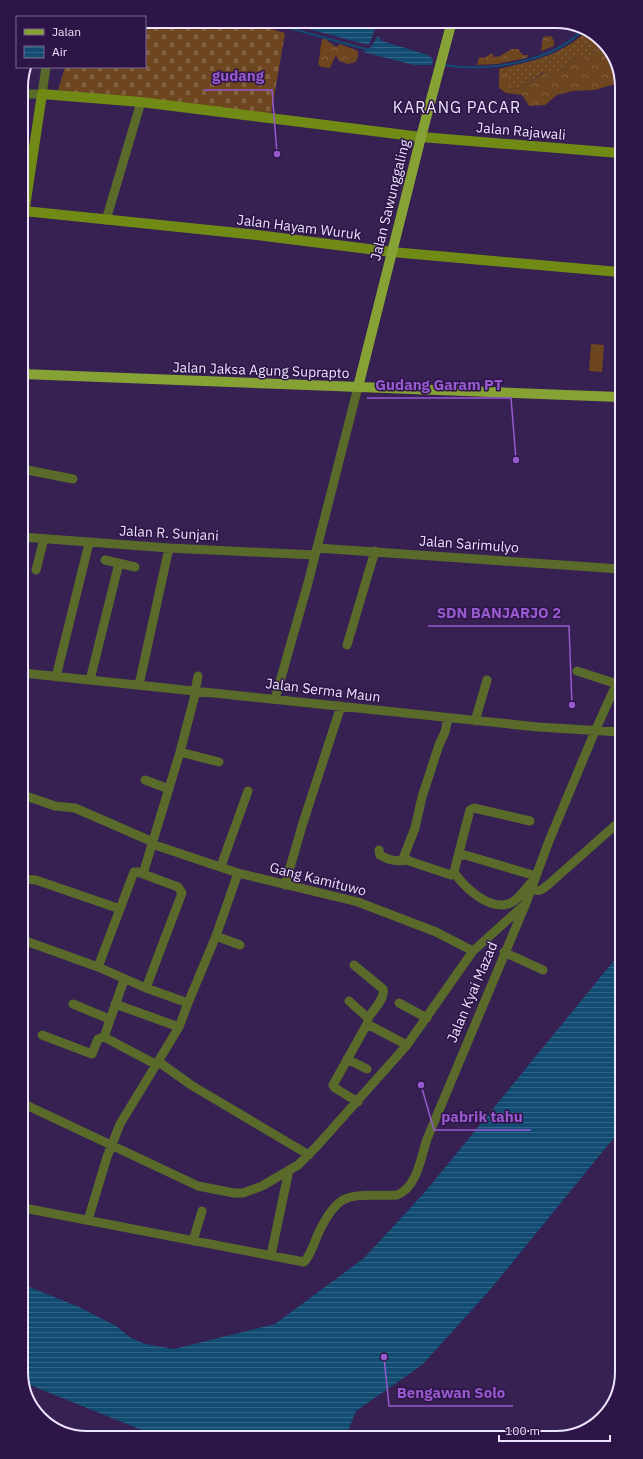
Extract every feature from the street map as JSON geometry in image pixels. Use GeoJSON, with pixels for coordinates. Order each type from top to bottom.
{"type":"FeatureCollection","features":[{"type":"Feature","properties":{"kind":"main road","name":"Jalan Sawunggaling"},"geometry":{"type":"LineString","coordinates":[[358,387],[421,136],[439,76],[450,28]]}},
{"type":"Feature","properties":{"kind":"main road","name":"Jalan Rajawali"},"geometry":{"type":"LineString","coordinates":[[42,94],[141,102],[421,136],[615,153]]}},
{"type":"Feature","properties":{"kind":"main road"},"geometry":{"type":"LineString","coordinates":[[28,180],[42,94]]}},
{"type":"Feature","properties":{"kind":"main road","name":"Jalan Hayam Wuruk"},"geometry":{"type":"LineString","coordinates":[[28,212],[392,252],[615,272]]}},
{"type":"Feature","properties":{"kind":"main road","name":"Jalan Jaksa Agung Suprapto"},"geometry":{"type":"LineString","coordinates":[[28,374],[615,397]]}},
{"type":"Feature","properties":{"kind":"street"},"geometry":{"type":"LineString","coordinates":[[28,94],[42,94],[46,68]]}},
{"type":"Feature","properties":{"kind":"street"},"geometry":{"type":"LineString","coordinates":[[106,220],[141,102]]}},
{"type":"Feature","properties":{"kind":"street"},"geometry":{"type":"LineString","coordinates":[[275,699],[316,551],[358,387]]}},
{"type":"Feature","properties":{"kind":"street"},"geometry":{"type":"LineString","coordinates":[[28,470],[73,479]]}},
{"type":"Feature","properties":{"kind":"street","name":"Jalan R. Sunjani"},"geometry":{"type":"LineString","coordinates":[[28,538],[169,548],[316,551]]}},
{"type":"Feature","properties":{"kind":"street"},"geometry":{"type":"LineString","coordinates":[[36,570],[44,539]]}},
{"type":"Feature","properties":{"kind":"street"},"geometry":{"type":"LineString","coordinates":[[56,677],[89,543]]}},
{"type":"Feature","properties":{"kind":"street"},"geometry":{"type":"LineString","coordinates":[[139,685],[169,548]]}},
{"type":"Feature","properties":{"kind":"street","name":"Jalan Sarimulyo"},"geometry":{"type":"LineString","coordinates":[[316,551],[375,551],[615,569]]}},
{"type":"Feature","properties":{"kind":"street"},"geometry":{"type":"LineString","coordinates":[[347,645],[375,551]]}},
{"type":"Feature","properties":{"kind":"street"},"geometry":{"type":"LineString","coordinates":[[105,560],[135,567]]}},
{"type":"Feature","properties":{"kind":"street"},"geometry":{"type":"LineString","coordinates":[[90,680],[119,563]]}},
{"type":"Feature","properties":{"kind":"street"},"geometry":{"type":"LineString","coordinates":[[578,671],[615,679]]}},
{"type":"Feature","properties":{"kind":"street","name":"Jalan Serma Maun"},"geometry":{"type":"LineString","coordinates":[[28,674],[475,721],[615,732]]}},
{"type":"Feature","properties":{"kind":"street"},"geometry":{"type":"LineString","coordinates":[[143,874],[180,752],[198,676]]}},
{"type":"Feature","properties":{"kind":"street"},"geometry":{"type":"LineString","coordinates":[[475,721],[487,680]]}},
{"type":"Feature","properties":{"kind":"street","name":"Jalan Kyai Mazad"},"geometry":{"type":"LineString","coordinates":[[271,1255],[304,1262],[326,1219],[339,1201],[348,1196],[397,1195],[403,1193],[413,1180],[446,1092],[526,903],[594,731],[615,686]]}},
{"type":"Feature","properties":{"kind":"street"},"geometry":{"type":"LineString","coordinates":[[285,885],[302,826],[341,706]]}},
{"type":"Feature","properties":{"kind":"street"},"geometry":{"type":"LineString","coordinates":[[406,860],[404,856],[415,828],[422,797],[439,745],[445,732],[448,718]]}},
{"type":"Feature","properties":{"kind":"street"},"geometry":{"type":"LineString","coordinates":[[180,752],[219,762]]}},
{"type":"Feature","properties":{"kind":"street"},"geometry":{"type":"LineString","coordinates":[[145,780],[169,789]]}},
{"type":"Feature","properties":{"kind":"street"},"geometry":{"type":"LineString","coordinates":[[221,866],[248,790]]}},
{"type":"Feature","properties":{"kind":"street","name":"Gang Kamituwo"},"geometry":{"type":"LineString","coordinates":[[28,797],[55,806],[75,808],[153,843],[238,873],[358,902],[436,932],[473,951]]}},
{"type":"Feature","properties":{"kind":"street"},"geometry":{"type":"LineString","coordinates":[[379,850],[380,855],[383,857],[396,861],[406,860],[451,875],[454,872],[470,810],[474,808],[530,821]]}},
{"type":"Feature","properties":{"kind":"street"},"geometry":{"type":"LineString","coordinates":[[534,881],[533,889],[541,891],[615,825]]}},
{"type":"Feature","properties":{"kind":"street"},"geometry":{"type":"LineString","coordinates":[[458,856],[470,856],[534,881]]}},
{"type":"Feature","properties":{"kind":"street"},"geometry":{"type":"LineString","coordinates":[[98,967],[133,874],[136,871],[178,887],[182,893],[146,988]]}},
{"type":"Feature","properties":{"kind":"street"},"geometry":{"type":"LineString","coordinates":[[454,872],[467,888],[480,898],[505,905],[510,904],[515,900],[534,881]]}},
{"type":"Feature","properties":{"kind":"street"},"geometry":{"type":"LineString","coordinates":[[88,1220],[120,1124],[180,1027],[188,1003],[216,936],[238,873]]}},
{"type":"Feature","properties":{"kind":"street"},"geometry":{"type":"LineString","coordinates":[[28,880],[36,880],[120,909]]}},
{"type":"Feature","properties":{"kind":"street"},"geometry":{"type":"LineString","coordinates":[[28,1106],[198,1186],[224,1192],[242,1193],[262,1186],[289,1170],[309,1155],[407,1046],[473,951],[526,903]]}},
{"type":"Feature","properties":{"kind":"street"},"geometry":{"type":"LineString","coordinates":[[216,936],[240,945]]}},
{"type":"Feature","properties":{"kind":"street"},"geometry":{"type":"LineString","coordinates":[[28,942],[98,967],[124,980],[188,1003]]}},
{"type":"Feature","properties":{"kind":"street"},"geometry":{"type":"LineString","coordinates":[[504,952],[543,970]]}},
{"type":"Feature","properties":{"kind":"street"},"geometry":{"type":"LineString","coordinates":[[354,965],[383,989],[384,992],[333,1085],[335,1088],[358,1102]]}},
{"type":"Feature","properties":{"kind":"street"},"geometry":{"type":"LineString","coordinates":[[104,1037],[109,1019],[124,980]]}},
{"type":"Feature","properties":{"kind":"street"},"geometry":{"type":"LineString","coordinates":[[349,1001],[368,1021],[407,1046]]}},
{"type":"Feature","properties":{"kind":"street"},"geometry":{"type":"LineString","coordinates":[[399,1002],[427,1018]]}},
{"type":"Feature","properties":{"kind":"street"},"geometry":{"type":"LineString","coordinates":[[73,1004],[109,1019]]}},
{"type":"Feature","properties":{"kind":"street"},"geometry":{"type":"LineString","coordinates":[[115,1004],[180,1027]]}},
{"type":"Feature","properties":{"kind":"street"},"geometry":{"type":"LineString","coordinates":[[42,1035],[92,1054],[98,1039],[104,1037],[158,1064],[309,1155]]}},
{"type":"Feature","properties":{"kind":"street"},"geometry":{"type":"LineString","coordinates":[[347,1059],[367,1070]]}},
{"type":"Feature","properties":{"kind":"street"},"geometry":{"type":"LineString","coordinates":[[28,1209],[136,1231],[271,1255],[289,1170]]}},
{"type":"Feature","properties":{"kind":"street"},"geometry":{"type":"LineString","coordinates":[[193,1241],[202,1211]]}},
{"type":"Feature","properties":{"kind":"green space"},"geometry":{"type":"Polygon","coordinates":[[[146,28],[268,28],[285,33],[271,115],[58,90],[65,68],[146,68],[146,28]]]}},
{"type":"Feature","properties":{"kind":"green space"},"geometry":{"type":"Polygon","coordinates":[[[583,34],[592,40],[603,51],[597,48],[586,59],[576,57],[556,74],[543,72],[521,89],[508,88],[506,75],[499,69],[546,56],[566,47],[583,34]]]}},
{"type":"Feature","properties":{"kind":"green space"},"geometry":{"type":"Polygon","coordinates":[[[551,36],[554,41],[554,46],[541,51],[543,37],[551,36]]]}},
{"type":"Feature","properties":{"kind":"green space"},"geometry":{"type":"Polygon","coordinates":[[[325,39],[336,47],[340,44],[358,51],[356,62],[348,64],[339,61],[336,55],[330,68],[321,67],[318,64],[322,40],[325,39]]]}},
{"type":"Feature","properties":{"kind":"green space"},"geometry":{"type":"Polygon","coordinates":[[[597,48],[604,52],[612,68],[615,84],[595,90],[573,91],[557,95],[545,105],[529,106],[522,95],[506,93],[499,88],[499,69],[507,75],[508,88],[521,89],[544,72],[556,74],[576,57],[586,59],[597,48]]]}},
{"type":"Feature","properties":{"kind":"green space"},"geometry":{"type":"Polygon","coordinates":[[[511,49],[518,49],[523,55],[529,55],[526,58],[497,64],[477,65],[479,57],[484,58],[492,53],[494,57],[500,56],[511,49]]]}},
{"type":"Feature","properties":{"kind":"green space"},"geometry":{"type":"Polygon","coordinates":[[[591,344],[604,345],[602,372],[589,371],[591,344]]]}},
{"type":"Feature","properties":{"kind":"water"},"geometry":{"type":"Polygon","coordinates":[[[305,28],[375,28],[369,45],[305,28]]]}},
{"type":"Feature","properties":{"kind":"water"},"geometry":{"type":"Polygon","coordinates":[[[378,36],[382,41],[428,55],[433,59],[432,65],[414,65],[363,52],[370,48],[378,36]]]}},
{"type":"Feature","properties":{"kind":"water"},"geometry":{"type":"Polygon","coordinates":[[[615,959],[615,1137],[489,1291],[422,1365],[356,1411],[348,1431],[144,1431],[30,1385],[28,1372],[28,1287],[79,1307],[116,1326],[131,1338],[145,1344],[174,1349],[275,1324],[364,1258],[425,1192],[615,959]]]}},
{"type":"Feature","properties":{"kind":"waterway"},"geometry":{"type":"LineString","coordinates":[[289,28],[369,50]]}},
{"type":"Feature","properties":{"kind":"waterway"},"geometry":{"type":"LineString","coordinates":[[444,65],[479,67],[498,66],[518,62],[537,57],[554,50],[570,41],[579,33]]}},
{"type":"Feature","properties":{"kind":"place","name":"gudang"},"geometry":{"type":"Point","coordinates":[277,154]}},
{"type":"Feature","properties":{"kind":"place","name":"Gudang Garam PT"},"geometry":{"type":"Point","coordinates":[516,460]}},
{"type":"Feature","properties":{"kind":"place","name":"SDN BANJARJO 2"},"geometry":{"type":"Point","coordinates":[572,705]}},
{"type":"Feature","properties":{"kind":"place","name":"pabrik tahu"},"geometry":{"type":"Point","coordinates":[421,1085]}},
{"type":"Feature","properties":{"kind":"place","name":"Bengawan Solo"},"geometry":{"type":"Point","coordinates":[384,1357]}},
{"type":"Feature","properties":{"kind":"district","name":"KARANG PACAR"},"geometry":{"type":"Point","coordinates":[457,107]}}]}
